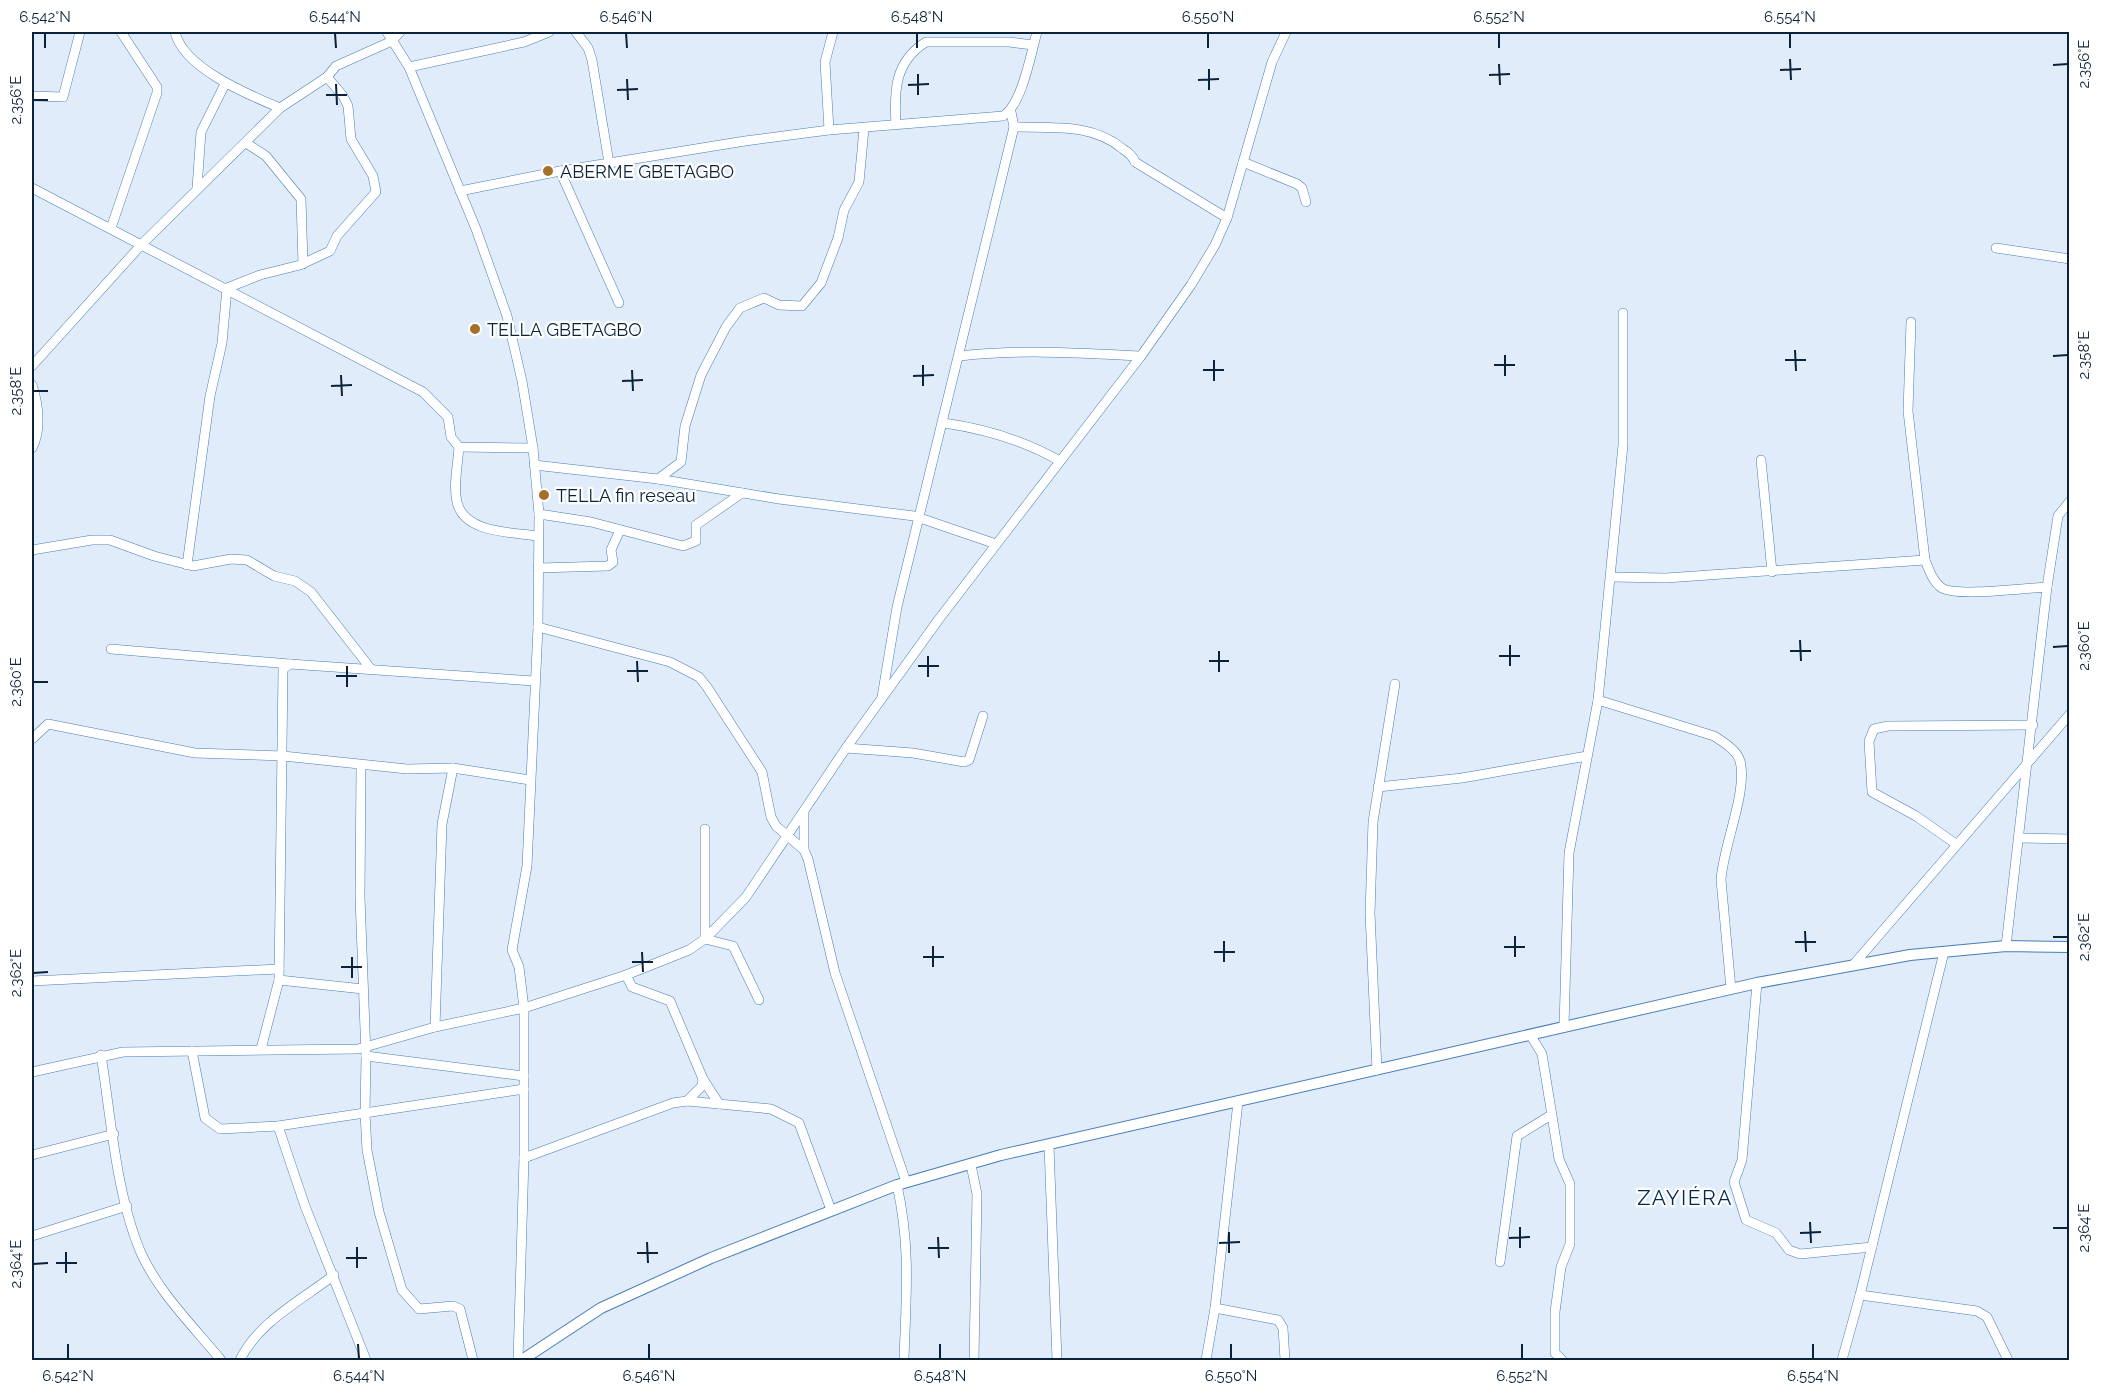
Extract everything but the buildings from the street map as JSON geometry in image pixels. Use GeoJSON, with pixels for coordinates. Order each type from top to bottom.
{"type":"FeatureCollection","features":[{"type":"Feature","properties":{"kind":"main road"},"geometry":{"type":"LineString","coordinates":[[520,1360],[611,1303],[711,1257],[902,1184],[1002,1155],[1757,983],[1854,964],[2006,946],[2070,947]]}},
{"type":"Feature","properties":{"kind":"street"},"geometry":{"type":"LineString","coordinates":[[32,96],[63,97],[80,32]]}},
{"type":"Feature","properties":{"kind":"street"},"geometry":{"type":"LineString","coordinates":[[111,228],[158,90],[121,32]]}},
{"type":"Feature","properties":{"kind":"street"},"geometry":{"type":"LineString","coordinates":[[175,32],[184,50],[225,84],[280,108]]}},
{"type":"Feature","properties":{"kind":"street"},"geometry":{"type":"LineString","coordinates":[[387,32],[409,67],[477,229],[507,316],[522,381],[533,448],[539,514],[537,627],[525,883],[512,950],[519,967],[524,1008],[520,1360]]}},
{"type":"Feature","properties":{"kind":"street"},"geometry":{"type":"LineString","coordinates":[[32,366],[142,244],[280,108],[327,77],[336,66],[354,56],[393,41],[400,32]]}},
{"type":"Feature","properties":{"kind":"street"},"geometry":{"type":"LineString","coordinates":[[409,67],[524,42],[549,32]]}},
{"type":"Feature","properties":{"kind":"street"},"geometry":{"type":"LineString","coordinates":[[576,32],[588,48],[592,60],[609,163]]}},
{"type":"Feature","properties":{"kind":"street"},"geometry":{"type":"LineString","coordinates":[[829,130],[825,62],[833,32]]}},
{"type":"Feature","properties":{"kind":"street"},"geometry":{"type":"LineString","coordinates":[[881,700],[897,607],[921,519],[1014,127],[1011,112],[1037,32]]}},
{"type":"Feature","properties":{"kind":"street"},"geometry":{"type":"LineString","coordinates":[[366,1052],[435,1027],[524,1008],[626,975],[689,950],[705,939],[746,897],[846,748],[996,544],[1141,356],[1191,285],[1215,245],[1227,218],[1272,62],[1286,32]]}},
{"type":"Feature","properties":{"kind":"street"},"geometry":{"type":"LineString","coordinates":[[896,125],[894,95],[898,76],[909,57],[926,42],[1009,42],[1033,45]]}},
{"type":"Feature","properties":{"kind":"street"},"geometry":{"type":"LineString","coordinates":[[227,288],[260,275],[303,264],[330,251],[337,236],[376,192],[373,176],[351,139],[348,106],[343,96],[327,77]]}},
{"type":"Feature","properties":{"kind":"street"},"geometry":{"type":"LineString","coordinates":[[197,188],[201,132],[225,84]]}},
{"type":"Feature","properties":{"kind":"street"},"geometry":{"type":"LineString","coordinates":[[460,191],[560,171],[829,130],[864,129],[1003,116],[1011,112]]}},
{"type":"Feature","properties":{"kind":"street"},"geometry":{"type":"LineString","coordinates":[[1014,127],[1066,128],[1098,133],[1117,144],[1133,157],[1135,162],[1227,218]]}},
{"type":"Feature","properties":{"kind":"street"},"geometry":{"type":"LineString","coordinates":[[658,479],[681,462],[685,426],[701,375],[726,327],[740,308],[764,298],[779,305],[802,306],[821,283],[838,238],[844,210],[859,182],[864,129]]}},
{"type":"Feature","properties":{"kind":"street"},"geometry":{"type":"LineString","coordinates":[[246,143],[266,156],[301,199],[303,264]]}},
{"type":"Feature","properties":{"kind":"street"},"geometry":{"type":"LineString","coordinates":[[1243,162],[1297,184],[1302,188],[1306,202]]}},
{"type":"Feature","properties":{"kind":"street"},"geometry":{"type":"LineString","coordinates":[[560,171],[619,303]]}},
{"type":"Feature","properties":{"kind":"street"},"geometry":{"type":"LineString","coordinates":[[32,188],[423,392],[448,417],[451,437],[459,447],[456,502],[467,518],[486,528],[538,536]]}},
{"type":"Feature","properties":{"kind":"street"},"geometry":{"type":"LineString","coordinates":[[1996,248],[2070,259]]}},
{"type":"Feature","properties":{"kind":"street"},"geometry":{"type":"LineString","coordinates":[[187,565],[210,396],[222,343],[227,288]]}},
{"type":"Feature","properties":{"kind":"street"},"geometry":{"type":"LineString","coordinates":[[1564,1027],[1569,853],[1598,700],[1623,445],[1623,313]]}},
{"type":"Feature","properties":{"kind":"street"},"geometry":{"type":"LineString","coordinates":[[1911,322],[1908,411],[1925,560],[1932,576],[1943,588],[1965,593],[2047,587]]}},
{"type":"Feature","properties":{"kind":"street"},"geometry":{"type":"LineString","coordinates":[[960,356],[997,352],[1048,351],[1141,356]]}},
{"type":"Feature","properties":{"kind":"street"},"geometry":{"type":"LineString","coordinates":[[32,385],[38,417],[36,441],[32,448]]}},
{"type":"Feature","properties":{"kind":"street"},"geometry":{"type":"LineString","coordinates":[[944,423],[997,432],[1039,449],[1060,461]]}},
{"type":"Feature","properties":{"kind":"street"},"geometry":{"type":"LineString","coordinates":[[459,447],[533,448]]}},
{"type":"Feature","properties":{"kind":"street"},"geometry":{"type":"LineString","coordinates":[[1761,460],[1772,572]]}},
{"type":"Feature","properties":{"kind":"street"},"geometry":{"type":"LineString","coordinates":[[534,465],[658,479],[921,519],[996,544]]}},
{"type":"Feature","properties":{"kind":"street"},"geometry":{"type":"LineString","coordinates":[[539,514],[591,522],[683,546],[694,544],[697,539],[696,525],[742,493]]}},
{"type":"Feature","properties":{"kind":"street"},"geometry":{"type":"LineString","coordinates":[[2006,946],[2047,587],[2058,516],[2070,501]]}},
{"type":"Feature","properties":{"kind":"street"},"geometry":{"type":"LineString","coordinates":[[537,568],[608,566],[613,562],[611,550],[620,530]]}},
{"type":"Feature","properties":{"kind":"street"},"geometry":{"type":"LineString","coordinates":[[32,549],[92,540],[110,540],[187,565],[210,564],[231,559],[247,560],[274,576],[303,586],[371,669]]}},
{"type":"Feature","properties":{"kind":"street"},"geometry":{"type":"LineString","coordinates":[[1611,577],[1666,578],[1925,560]]}},
{"type":"Feature","properties":{"kind":"street"},"geometry":{"type":"LineString","coordinates":[[537,627],[670,662],[699,677],[762,772],[771,817],[804,850]]}},
{"type":"Feature","properties":{"kind":"street"},"geometry":{"type":"LineString","coordinates":[[111,649],[534,681]]}},
{"type":"Feature","properties":{"kind":"street"},"geometry":{"type":"LineString","coordinates":[[261,1049],[279,980],[283,756],[282,672],[290,664]]}},
{"type":"Feature","properties":{"kind":"street"},"geometry":{"type":"LineString","coordinates":[[1377,1070],[1370,913],[1373,822],[1395,684]]}},
{"type":"Feature","properties":{"kind":"street"},"geometry":{"type":"LineString","coordinates":[[1598,700],[1714,736],[1728,745],[1739,759],[1740,791],[1722,871],[1731,989]]}},
{"type":"Feature","properties":{"kind":"street"},"geometry":{"type":"LineString","coordinates":[[846,748],[913,753],[964,762],[969,760],[983,716]]}},
{"type":"Feature","properties":{"kind":"street"},"geometry":{"type":"LineString","coordinates":[[1854,964],[1956,843],[2068,716]]}},
{"type":"Feature","properties":{"kind":"street"},"geometry":{"type":"LineString","coordinates":[[32,739],[36,738],[48,724],[195,753],[283,756],[407,769],[453,768],[530,780]]}},
{"type":"Feature","properties":{"kind":"street"},"geometry":{"type":"LineString","coordinates":[[1956,843],[1916,816],[1872,792],[1869,741],[1874,729],[1888,726],[2033,725]]}},
{"type":"Feature","properties":{"kind":"street"},"geometry":{"type":"LineString","coordinates":[[1377,787],[1462,778],[1587,756]]}},
{"type":"Feature","properties":{"kind":"street"},"geometry":{"type":"LineString","coordinates":[[362,765],[360,897],[366,1052],[364,1113],[367,1150],[379,1212],[402,1290],[419,1309],[453,1306],[460,1309],[473,1360]]}},
{"type":"Feature","properties":{"kind":"street"},"geometry":{"type":"LineString","coordinates":[[435,1027],[442,824],[453,768]]}},
{"type":"Feature","properties":{"kind":"street"},"geometry":{"type":"LineString","coordinates":[[804,812],[804,850],[835,973],[902,1184],[909,1267],[904,1360]]}},
{"type":"Feature","properties":{"kind":"street"},"geometry":{"type":"LineString","coordinates":[[705,829],[705,939]]}},
{"type":"Feature","properties":{"kind":"street"},"geometry":{"type":"LineString","coordinates":[[2020,838],[2070,838]]}},
{"type":"Feature","properties":{"kind":"street"},"geometry":{"type":"LineString","coordinates":[[705,939],[733,946],[759,1000]]}},
{"type":"Feature","properties":{"kind":"street"},"geometry":{"type":"LineString","coordinates":[[1842,1360],[1944,952]]}},
{"type":"Feature","properties":{"kind":"street"},"geometry":{"type":"LineString","coordinates":[[32,981],[279,969]]}},
{"type":"Feature","properties":{"kind":"street"},"geometry":{"type":"LineString","coordinates":[[626,975],[632,987],[670,1001],[703,1079],[719,1104]]}},
{"type":"Feature","properties":{"kind":"street"},"geometry":{"type":"LineString","coordinates":[[279,980],[363,989]]}},
{"type":"Feature","properties":{"kind":"street"},"geometry":{"type":"LineString","coordinates":[[1757,983],[1742,1160],[1734,1182],[1746,1220],[1776,1233],[1789,1250],[1800,1254],[1872,1247]]}},
{"type":"Feature","properties":{"kind":"street"},"geometry":{"type":"LineString","coordinates":[[1531,1036],[1542,1054],[1559,1159],[1570,1184],[1570,1244],[1562,1267],[1555,1312],[1555,1353],[1562,1360]]}},
{"type":"Feature","properties":{"kind":"street"},"geometry":{"type":"LineString","coordinates":[[32,1072],[123,1052],[261,1049],[366,1052],[524,1076]]}},
{"type":"Feature","properties":{"kind":"street"},"geometry":{"type":"LineString","coordinates":[[192,1051],[205,1118],[210,1124],[220,1129],[278,1126],[524,1089]]}},
{"type":"Feature","properties":{"kind":"street"},"geometry":{"type":"LineString","coordinates":[[101,1055],[128,1206],[142,1255],[167,1295],[221,1360]]}},
{"type":"Feature","properties":{"kind":"street"},"geometry":{"type":"LineString","coordinates":[[687,1101],[702,1086],[703,1079]]}},
{"type":"Feature","properties":{"kind":"street"},"geometry":{"type":"LineString","coordinates":[[524,1158],[666,1106],[687,1101],[771,1109],[799,1123],[831,1210]]}},
{"type":"Feature","properties":{"kind":"street"},"geometry":{"type":"LineString","coordinates":[[1206,1360],[1215,1308],[1238,1102]]}},
{"type":"Feature","properties":{"kind":"street"},"geometry":{"type":"LineString","coordinates":[[1500,1263],[1516,1136],[1551,1115]]}},
{"type":"Feature","properties":{"kind":"street"},"geometry":{"type":"LineString","coordinates":[[278,1126],[305,1206],[366,1360]]}},
{"type":"Feature","properties":{"kind":"street"},"geometry":{"type":"LineString","coordinates":[[32,1155],[114,1134]]}},
{"type":"Feature","properties":{"kind":"street"},"geometry":{"type":"LineString","coordinates":[[1049,1146],[1057,1360]]}},
{"type":"Feature","properties":{"kind":"street"},"geometry":{"type":"LineString","coordinates":[[971,1165],[977,1194],[974,1360]]}},
{"type":"Feature","properties":{"kind":"street"},"geometry":{"type":"LineString","coordinates":[[32,1236],[128,1206]]}},
{"type":"Feature","properties":{"kind":"street"},"geometry":{"type":"LineString","coordinates":[[240,1360],[253,1338],[334,1275]]}},
{"type":"Feature","properties":{"kind":"street"},"geometry":{"type":"LineString","coordinates":[[1860,1295],[1977,1311],[1987,1317],[2007,1360]]}},
{"type":"Feature","properties":{"kind":"street"},"geometry":{"type":"LineString","coordinates":[[1215,1308],[1278,1320],[1283,1328],[1285,1360]]}},
{"type":"Feature","properties":{"kind":"place","name":"ABERME GBETAGBO"},"geometry":{"type":"Point","coordinates":[548,171]}},
{"type":"Feature","properties":{"kind":"place","name":"TELLA GBETAGBO"},"geometry":{"type":"Point","coordinates":[475,329]}},
{"type":"Feature","properties":{"kind":"place","name":"TELLA fin reseau"},"geometry":{"type":"Point","coordinates":[544,495]}},
{"type":"Feature","properties":{"kind":"district","name":"ZAYIÉRA"},"geometry":{"type":"Point","coordinates":[1685,1197]}}]}
